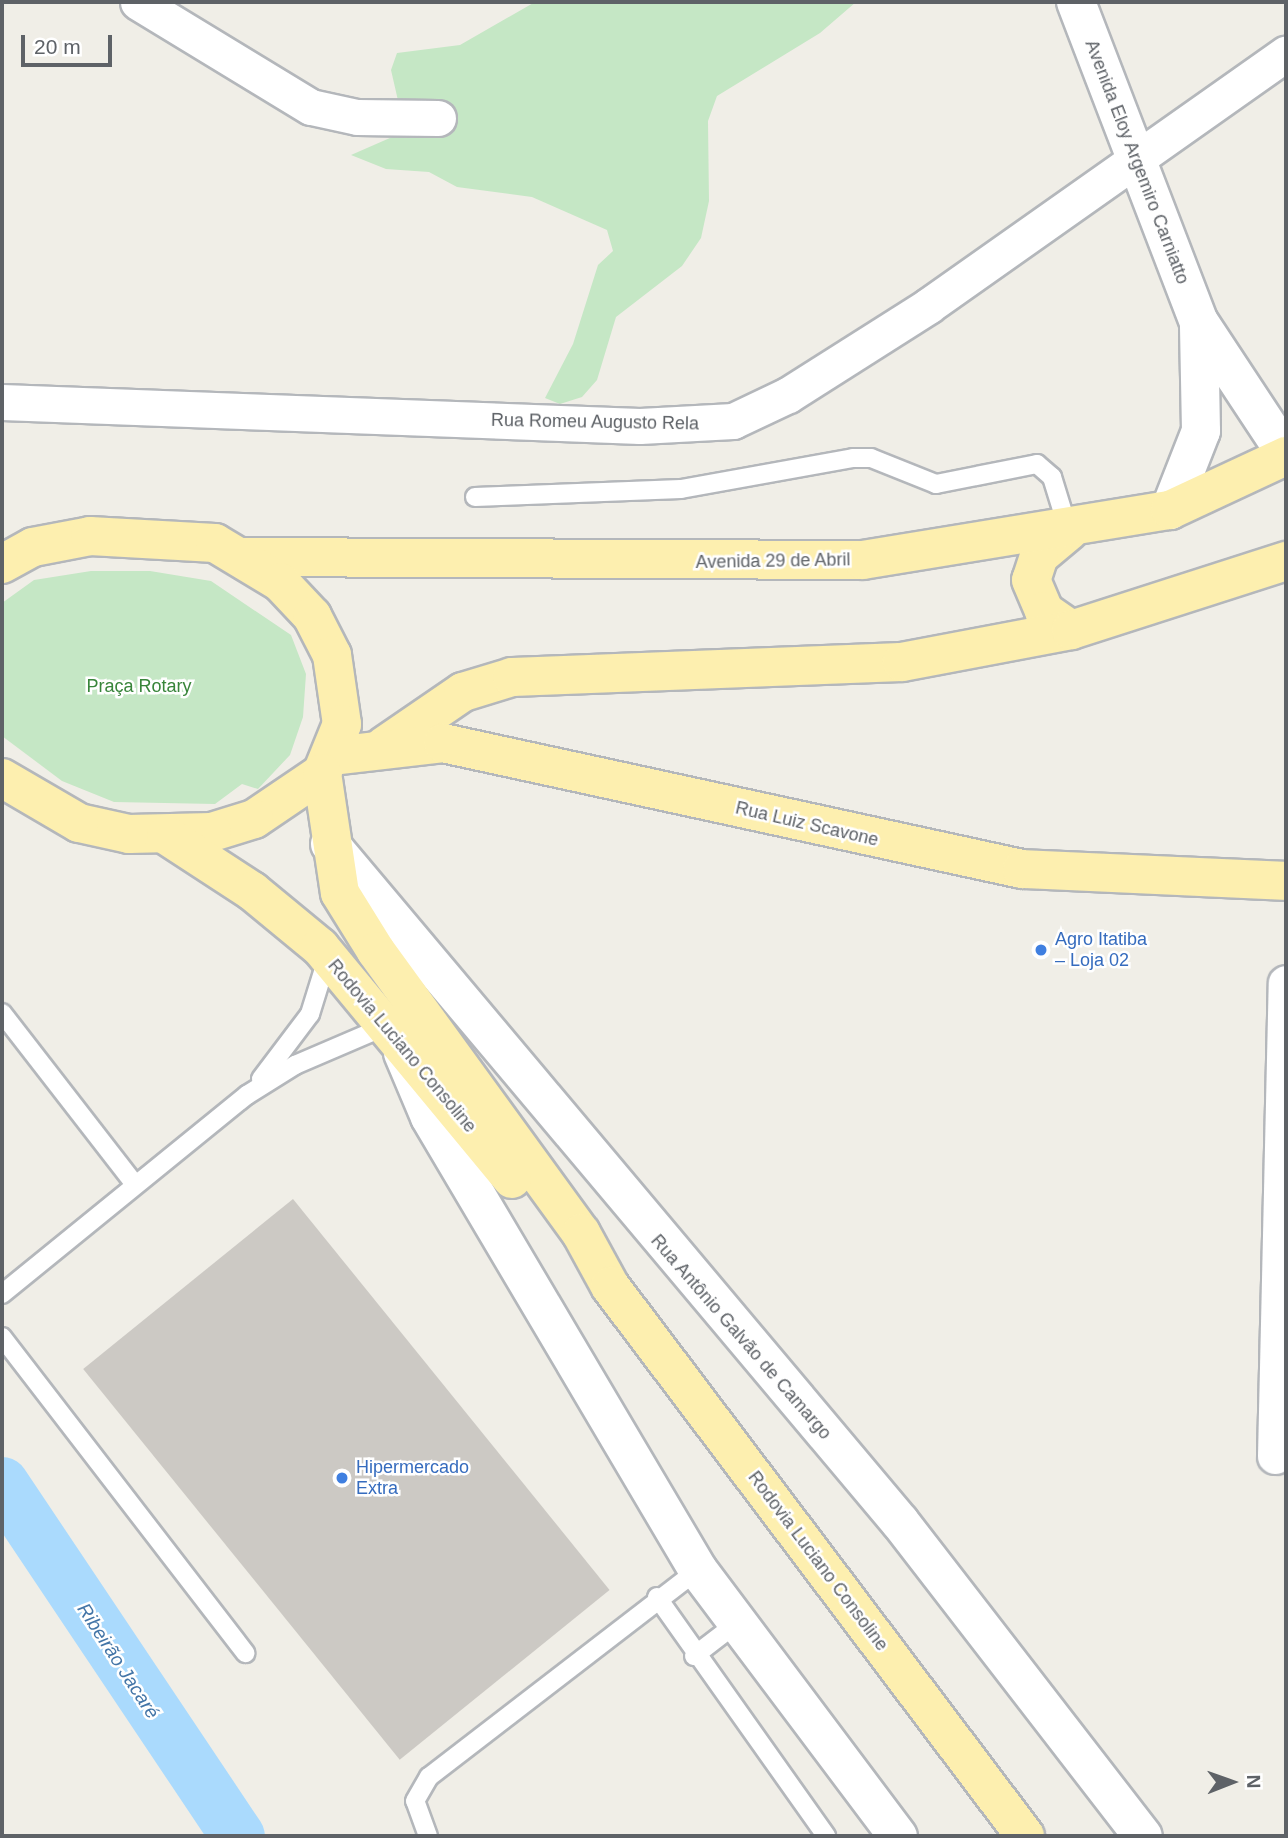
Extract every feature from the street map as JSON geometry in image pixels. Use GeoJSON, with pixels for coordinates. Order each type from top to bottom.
{"type":"FeatureCollection","features":[{"type":"Feature","properties":{"kind":"main road","name":"Avenida Eloy Argemiro Carniatto"},"geometry":{"type":"LineString","coordinates":[[1076,2],[1199,322]]}},
{"type":"Feature","properties":{"kind":"main road"},"geometry":{"type":"LineString","coordinates":[[1199,322],[1286,455]]}},
{"type":"Feature","properties":{"kind":"main road"},"geometry":{"type":"LineString","coordinates":[[1170,510],[1201,431],[1199,322]]}},
{"type":"Feature","properties":{"kind":"main road","name":"Avenida 29 de Abril"},"geometry":{"type":"LineString","coordinates":[[244,557],[863,560],[1069,531],[1170,510],[1286,455]]}},
{"type":"Feature","properties":{"kind":"main road"},"geometry":{"type":"LineString","coordinates":[[1069,531],[1039,556],[1031,580],[1044,611],[1071,630]]}},
{"type":"Feature","properties":{"kind":"main road"},"geometry":{"type":"LineString","coordinates":[[2,564],[33,547],[90,536],[215,543],[244,557],[280,582],[312,616],[332,655],[342,724],[328,764],[254,819],[212,832],[166,835],[79,823],[6,784]]}},
{"type":"Feature","properties":{"kind":"main road"},"geometry":{"type":"LineString","coordinates":[[382,747],[463,692],[512,677],[902,663],[1071,630],[1286,561]]}},
{"type":"Feature","properties":{"kind":"main road","name":"Rua Luiz Scavone"},"geometry":{"type":"LineString","coordinates":[[328,764],[382,747],[443,743],[505,753],[1022,869],[1286,881]]}},
{"type":"Feature","properties":{"kind":"main road","name":"Rodovia Luciano Consoline"},"geometry":{"type":"LineString","coordinates":[[328,764],[330,844],[340,892],[376,951],[580,1233],[610,1286],[1025,1836]]}},
{"type":"Feature","properties":{"kind":"main road","name":"Rodovia Luciano Consoline"},"geometry":{"type":"LineString","coordinates":[[166,835],[252,891],[328,957],[563,1241],[610,1286]]}},
{"type":"Feature","properties":{"kind":"main road","name":"Rua Antônio Galvão de Camargo"},"geometry":{"type":"LineString","coordinates":[[330,844],[900,1522],[1143,1836]]}},
{"type":"Feature","properties":{"kind":"main road"},"geometry":{"type":"LineString","coordinates":[[392,1034],[430,1117],[698,1570],[898,1836]]}},
{"type":"Feature","properties":{"kind":"street"},"geometry":{"type":"LineString","coordinates":[[138,2],[311,107],[357,117],[438,118]]}},
{"type":"Feature","properties":{"kind":"street","name":"Rua Romeu Augusto Rela"},"geometry":{"type":"LineString","coordinates":[[2,402],[654,426],[733,421],[788,395],[928,306],[1286,53]]}},
{"type":"Feature","properties":{"kind":"street"},"geometry":{"type":"LineString","coordinates":[[1275,1456],[1286,983]]}},
{"type":"Feature","properties":{"kind":"lane"},"geometry":{"type":"LineString","coordinates":[[475,497],[681,489],[853,458],[871,458],[936,484],[1037,464],[1052,477],[1069,531]]}},
{"type":"Feature","properties":{"kind":"lane"},"geometry":{"type":"LineString","coordinates":[[247,1095],[310,1014],[328,957]]}},
{"type":"Feature","properties":{"kind":"lane"},"geometry":{"type":"LineString","coordinates":[[2,1013],[133,1182]]}},
{"type":"Feature","properties":{"kind":"lane"},"geometry":{"type":"LineString","coordinates":[[2,1293],[133,1182],[247,1095],[295,1065],[392,1034]]}},
{"type":"Feature","properties":{"kind":"lane"},"geometry":{"type":"LineString","coordinates":[[2,1337],[245,1653]]}},
{"type":"Feature","properties":{"kind":"lane"},"geometry":{"type":"LineString","coordinates":[[428,1836],[415,1801],[429,1777],[657,1597],[698,1570]]}},
{"type":"Feature","properties":{"kind":"lane"},"geometry":{"type":"LineString","coordinates":[[657,1597],[694,1657],[826,1836]]}},
{"type":"Feature","properties":{"kind":"lane"},"geometry":{"type":"LineString","coordinates":[[694,1657],[737,1623]]}},
{"type":"Feature","properties":{"kind":"green space"},"geometry":{"type":"Polygon","coordinates":[[[535,2],[856,2],[820,33],[717,96],[708,121],[709,201],[701,238],[682,266],[616,317],[597,380],[582,397],[560,404],[545,398],[573,344],[598,265],[613,251],[607,230],[532,197],[457,187],[429,172],[386,169],[351,155],[399,134],[402,118],[391,70],[397,53],[460,45],[535,2]]]}},
{"type":"Feature","properties":{"kind":"green space","name":"Praça Rotary"},"geometry":{"type":"Polygon","coordinates":[[[91,571],[150,571],[211,581],[291,635],[306,674],[303,717],[290,755],[258,789],[242,784],[215,804],[114,802],[62,781],[2,736],[2,603],[34,580],[91,571]]]}},
{"type":"Feature","properties":{"kind":"building","name":"Hipermercado Extra"},"geometry":{"type":"Polygon","coordinates":[[[293,1199],[610,1590],[400,1760],[83,1369],[293,1199]]]}},
{"type":"Feature","properties":{"kind":"waterway","name":"Ribeirão Jacaré"},"geometry":{"type":"LineString","coordinates":[[2,1484],[238,1836]]}},
{"type":"Feature","properties":{"kind":"place","name":"Agro Itatiba – Loja 02"},"geometry":{"type":"Point","coordinates":[1041,950]}},
{"type":"Feature","properties":{"kind":"place","name":"Hipermercado Extra"},"geometry":{"type":"Point","coordinates":[342,1478]}}]}
